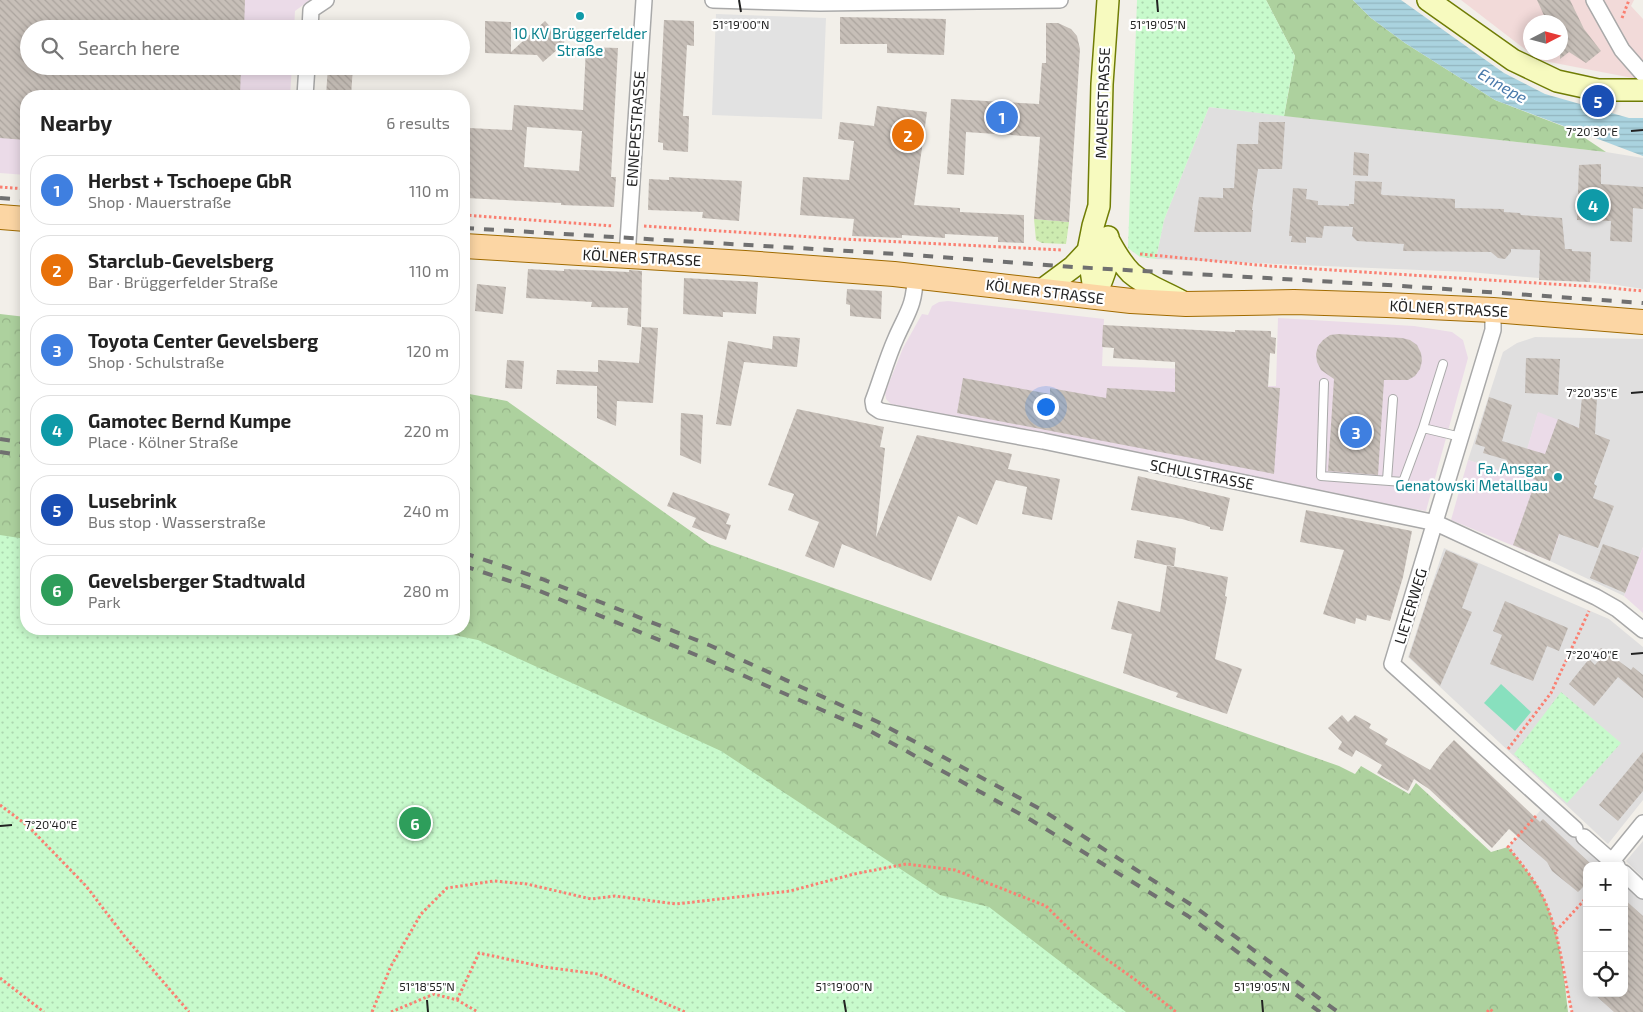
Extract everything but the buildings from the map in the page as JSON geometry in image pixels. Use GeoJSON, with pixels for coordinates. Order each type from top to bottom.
{"type":"FeatureCollection","features":[{"type":"Feature","properties":{"kind":"main road","name":"MAUERSTRASSE"},"geometry":{"type":"LineString","coordinates":[[1095,296],[1088,251],[1099,206],[1102,84],[1108,0]]}},
{"type":"Feature","properties":{"kind":"main road"},"geometry":{"type":"LineString","coordinates":[[1428,0],[1513,60],[1557,81],[1598,90],[1643,90]]}},
{"type":"Feature","properties":{"kind":"main road","name":"MAUERSTRASSE"},"geometry":{"type":"LineString","coordinates":[[1095,296],[1106,269],[1112,246],[1099,206]]}},
{"type":"Feature","properties":{"kind":"main road"},"geometry":{"type":"LineString","coordinates":[[0,217],[20,219]]}},
{"type":"Feature","properties":{"kind":"main road","name":"KÖLNER STRASSE"},"geometry":{"type":"LineString","coordinates":[[470,246],[744,263],[915,276],[1186,304],[1307,302],[1493,310],[1635,321]]}},
{"type":"Feature","properties":{"kind":"main road"},"geometry":{"type":"LineString","coordinates":[[1112,246],[1133,274],[1146,284],[1186,304]]}},
{"type":"Feature","properties":{"kind":"main road"},"geometry":{"type":"LineString","coordinates":[[1042,290],[1073,267],[1088,251]]}},
{"type":"Feature","properties":{"kind":"street"},"geometry":{"type":"LineString","coordinates":[[310,20],[311,10],[326,0]]}},
{"type":"Feature","properties":{"kind":"street","name":"ENNEPESTRASSE"},"geometry":{"type":"LineString","coordinates":[[627,257],[644,0]]}},
{"type":"Feature","properties":{"kind":"street"},"geometry":{"type":"LineString","coordinates":[[713,0],[820,3],[1060,0]]}},
{"type":"Feature","properties":{"kind":"street"},"geometry":{"type":"LineString","coordinates":[[1594,0],[1622,50],[1643,74]]}},
{"type":"Feature","properties":{"kind":"street"},"geometry":{"type":"LineString","coordinates":[[306,90],[307,75]]}},
{"type":"Feature","properties":{"kind":"street","name":"SCHULSTRASSE"},"geometry":{"type":"LineString","coordinates":[[915,276],[915,290],[911,307],[895,339],[874,400],[874,407],[880,411],[1042,441],[1436,523],[1596,597],[1617,608],[1643,630]]}},
{"type":"Feature","properties":{"kind":"street","name":"LIETERWEG"},"geometry":{"type":"LineString","coordinates":[[1493,310],[1493,330],[1392,664],[1613,862]]}},
{"type":"Feature","properties":{"kind":"street"},"geometry":{"type":"LineString","coordinates":[[1616,862],[1643,823]]}},
{"type":"Feature","properties":{"kind":"street"},"geometry":{"type":"LineString","coordinates":[[1628,877],[1643,891]]}},
{"type":"Feature","properties":{"kind":"lane"},"geometry":{"type":"LineString","coordinates":[[1324,383],[1321,476],[1403,482],[1423,428],[1443,364]]}},
{"type":"Feature","properties":{"kind":"lane"},"geometry":{"type":"LineString","coordinates":[[1387,480],[1393,398]]}},
{"type":"Feature","properties":{"kind":"lane"},"geometry":{"type":"LineString","coordinates":[[1423,428],[1461,436]]}},
{"type":"Feature","properties":{"kind":"path"},"geometry":{"type":"LineString","coordinates":[[0,187],[20,189]]}},
{"type":"Feature","properties":{"kind":"path"},"geometry":{"type":"LineString","coordinates":[[470,215],[843,240],[1088,251]]}},
{"type":"Feature","properties":{"kind":"path"},"geometry":{"type":"LineString","coordinates":[[1112,246],[1134,253],[1268,266],[1643,291]]}},
{"type":"Feature","properties":{"kind":"path"},"geometry":{"type":"LineString","coordinates":[[1498,761],[1552,693],[1596,597]]}},
{"type":"Feature","properties":{"kind":"path"},"geometry":{"type":"LineString","coordinates":[[1546,804],[1508,847],[1528,872],[1543,897],[1556,931],[1572,1012]]}},
{"type":"Feature","properties":{"kind":"path"},"geometry":{"type":"LineString","coordinates":[[0,805],[28,826],[86,886],[125,937],[189,1012]]}},
{"type":"Feature","properties":{"kind":"path"},"geometry":{"type":"LineString","coordinates":[[372,1012],[392,966],[421,914],[447,888],[494,881],[527,884],[591,898],[615,896],[676,904],[790,891],[854,874],[906,864],[955,870],[1046,906],[1081,941],[1176,1012]]}},
{"type":"Feature","properties":{"kind":"path"},"geometry":{"type":"LineString","coordinates":[[1556,931],[1583,901]]}},
{"type":"Feature","properties":{"kind":"path"},"geometry":{"type":"LineString","coordinates":[[457,1000],[478,953],[544,967],[598,974],[685,1012]]}},
{"type":"Feature","properties":{"kind":"path"},"geometry":{"type":"LineString","coordinates":[[0,978],[44,1012]]}},
{"type":"Feature","properties":{"kind":"path"},"geometry":{"type":"LineString","coordinates":[[391,1012],[434,994],[457,1000],[478,1012]]}},
{"type":"Feature","properties":{"kind":"path"},"geometry":{"type":"LineString","coordinates":[[1487,1012],[1490,1009],[1493,1012]]}},
{"type":"Feature","properties":{"kind":"shaded area"},"geometry":{"type":"Polygon","coordinates":[[[0,0],[310,0],[295,11],[294,20],[20,20],[20,75],[291,75],[290,90],[20,90],[20,175],[0,173],[0,0]]]}},
{"type":"Feature","properties":{"kind":"shaded area"},"geometry":{"type":"Polygon","coordinates":[[[1461,0],[1634,0],[1631,6],[1643,19],[1643,80],[1539,60],[1568,60],[1568,15],[1523,15],[1523,48],[1461,0]]]}},
{"type":"Feature","properties":{"kind":"shaded area"},"geometry":{"type":"Polygon","coordinates":[[[716,14],[826,18],[822,119],[712,115],[716,14]]]}},
{"type":"Feature","properties":{"kind":"shaded area"},"geometry":{"type":"Polygon","coordinates":[[[1209,107],[1606,152],[1643,158],[1643,289],[1610,284],[1468,272],[1156,259],[1164,220],[1209,107]]]}},
{"type":"Feature","properties":{"kind":"shaded area"},"geometry":{"type":"Polygon","coordinates":[[[948,301],[1104,319],[1102,366],[1215,370],[1215,385],[1276,386],[1278,318],[1414,326],[1452,332],[1463,340],[1468,358],[1426,511],[1238,481],[1043,441],[891,404],[886,399],[885,393],[903,348],[922,314],[928,315],[932,306],[939,302],[948,301]]]}},
{"type":"Feature","properties":{"kind":"shaded area"},"geometry":{"type":"Polygon","coordinates":[[[1535,337],[1643,339],[1643,547],[1624,596],[1550,561],[1595,434],[1538,413],[1519,477],[1468,460],[1503,352],[1517,343],[1535,337]]]}},
{"type":"Feature","properties":{"kind":"shaded area"},"geometry":{"type":"Polygon","coordinates":[[[1538,412],[1595,434],[1550,561],[1451,520],[1468,460],[1519,476],[1538,412]]]}},
{"type":"Feature","properties":{"kind":"shaded area"},"geometry":{"type":"Polygon","coordinates":[[[1643,547],[1643,613],[1624,596],[1643,547]]]}},
{"type":"Feature","properties":{"kind":"shaded area"},"geometry":{"type":"Polygon","coordinates":[[[1444,548],[1609,619],[1643,647],[1643,800],[1608,844],[1408,657],[1444,548]]]}},
{"type":"Feature","properties":{"kind":"shaded area"},"geometry":{"type":"Polygon","coordinates":[[[1546,804],[1612,862],[1583,862],[1583,997],[1628,997],[1628,877],[1643,891],[1643,1012],[1572,1012],[1556,931],[1543,897],[1528,872],[1508,847],[1546,804]]]}},
{"type":"Feature","properties":{"kind":"shaded area"},"geometry":{"type":"Polygon","coordinates":[[[1643,841],[1643,878],[1626,861],[1643,841]]]}},
{"type":"Feature","properties":{"kind":"green space"},"geometry":{"type":"Polygon","coordinates":[[[1137,0],[1266,0],[1295,56],[1284,116],[1209,107],[1164,220],[1156,259],[1140,257],[1128,248],[1137,0]]]}},
{"type":"Feature","properties":{"kind":"green space"},"geometry":{"type":"Polygon","coordinates":[[[1266,0],[1353,0],[1371,18],[1405,43],[1495,100],[1573,130],[1606,152],[1284,116],[1295,56],[1266,0]]]}},
{"type":"Feature","properties":{"kind":"green space"},"geometry":{"type":"Polygon","coordinates":[[[1034,219],[1069,222],[1066,244],[1042,243],[1036,240],[1034,219]]]}},
{"type":"Feature","properties":{"kind":"green space"},"geometry":{"type":"Polygon","coordinates":[[[0,314],[20,316],[20,635],[470,635],[470,394],[507,401],[709,544],[1339,766],[1355,774],[1361,766],[1409,794],[1416,783],[1491,852],[1508,847],[1532,878],[1544,898],[1558,940],[1568,1012],[0,1012],[0,314]]]}},
{"type":"Feature","properties":{"kind":"green space"},"geometry":{"type":"Polygon","coordinates":[[[0,535],[20,538],[20,635],[453,635],[478,640],[721,751],[940,895],[989,907],[1126,1012],[0,1012],[0,535]]]}},
{"type":"Feature","properties":{"kind":"green space"},"geometry":{"type":"Polygon","coordinates":[[[1501,684],[1531,712],[1515,731],[1484,703],[1501,684]]]}},
{"type":"Feature","properties":{"kind":"green space"},"geometry":{"type":"Polygon","coordinates":[[[1561,692],[1621,743],[1567,803],[1514,754],[1561,692]]]}},
{"type":"Feature","properties":{"kind":"water","name":"Ennepe"},"geometry":{"type":"Polygon","coordinates":[[[1353,0],[1401,0],[1504,73],[1545,94],[1629,118],[1643,118],[1643,156],[1495,100],[1405,43],[1371,18],[1353,0]]]}},
{"type":"Feature","properties":{"kind":"railway"},"geometry":{"type":"LineString","coordinates":[[0,198],[20,200]]}},
{"type":"Feature","properties":{"kind":"railway"},"geometry":{"type":"LineString","coordinates":[[470,228],[1388,285],[1643,303]]}},
{"type":"Feature","properties":{"kind":"railway"},"geometry":{"type":"LineString","coordinates":[[0,439],[20,442]]}},
{"type":"Feature","properties":{"kind":"railway"},"geometry":{"type":"LineString","coordinates":[[0,452],[20,455]]}},
{"type":"Feature","properties":{"kind":"railway"},"geometry":{"type":"LineString","coordinates":[[470,555],[542,579],[709,645],[878,722],[1042,810],[1195,907],[1338,1012]]}},
{"type":"Feature","properties":{"kind":"railway"},"geometry":{"type":"LineString","coordinates":[[470,568],[537,590],[701,657],[870,731],[1031,820],[1188,916],[1320,1012]]}},
{"type":"Feature","properties":{"kind":"place","name":"10 KV Brüggerfelder Straße"},"geometry":{"type":"Point","coordinates":[580,16]}},
{"type":"Feature","properties":{"kind":"place","name":"Lusebrink"},"geometry":{"type":"Point","coordinates":[1598,101]}},
{"type":"Feature","properties":{"kind":"place","name":"Herbst + Tschoepe GbR"},"geometry":{"type":"Point","coordinates":[1002,117]}},
{"type":"Feature","properties":{"kind":"place","name":"Starclub-Gevelsberg"},"geometry":{"type":"Point","coordinates":[908,135]}},
{"type":"Feature","properties":{"kind":"place","name":"Gamotec Bernd Kumpe"},"geometry":{"type":"Point","coordinates":[1593,205]}},
{"type":"Feature","properties":{"kind":"place","name":"Toyota Center Gevelsberg"},"geometry":{"type":"Point","coordinates":[1356,432]}},
{"type":"Feature","properties":{"kind":"place","name":"Fa. Ansgar Genatowski Metallbau"},"geometry":{"type":"Point","coordinates":[1558,477]}},
{"type":"Feature","properties":{"kind":"place","name":"Gevelsberger Stadtwald"},"geometry":{"type":"Point","coordinates":[415,823]}}]}
